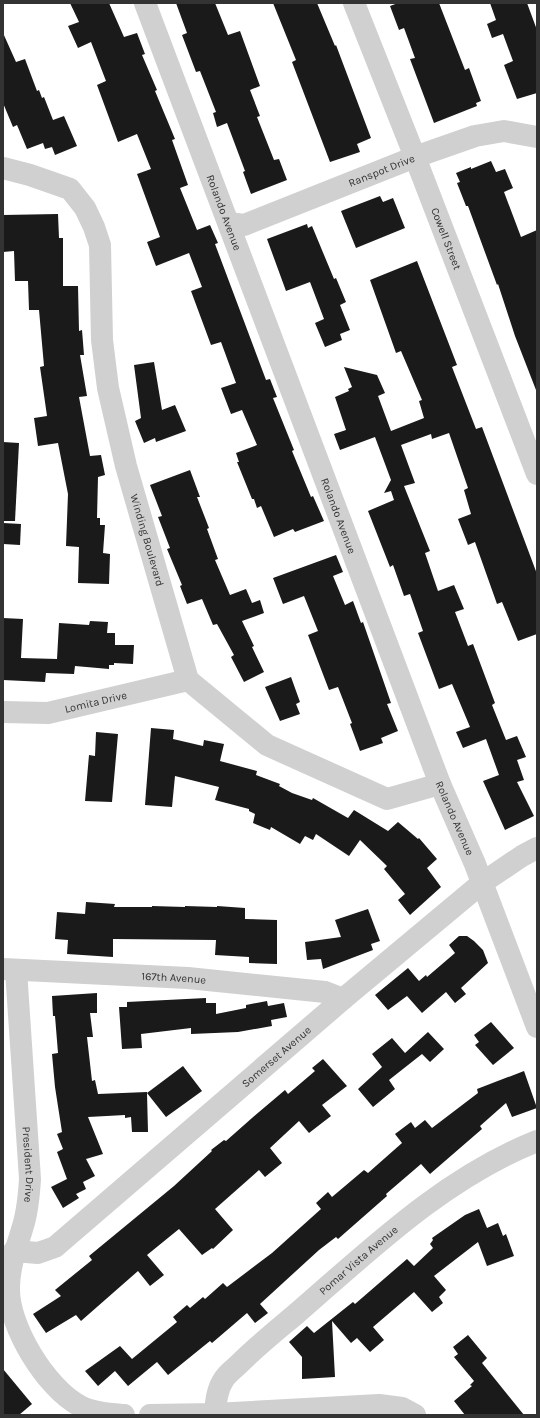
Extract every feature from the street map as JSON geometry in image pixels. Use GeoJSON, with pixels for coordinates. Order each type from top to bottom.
{"type":"FeatureCollection","features":[{"type":"Feature","properties":{"kind":"street","name":"Rolando Avenue"},"geometry":{"type":"LineString","coordinates":[[145,3],[440,784],[482,883],[537,1027]]}},
{"type":"Feature","properties":{"kind":"street","name":"Cowell Street"},"geometry":{"type":"LineString","coordinates":[[354,3],[537,474]]}},
{"type":"Feature","properties":{"kind":"street","name":"Ranspot Drive"},"geometry":{"type":"LineString","coordinates":[[229,223],[244,225],[415,157],[475,136],[504,131],[537,137]]}},
{"type":"Feature","properties":{"kind":"street","name":"Winding Boulevard"},"geometry":{"type":"LineString","coordinates":[[3,168],[30,175],[70,189],[85,208],[94,227],[100,245],[102,340],[108,388],[126,466],[188,680]]}},
{"type":"Feature","properties":{"kind":"street","name":"Lomita Drive"},"geometry":{"type":"LineString","coordinates":[[3,712],[48,713],[188,680]]}},
{"type":"Feature","properties":{"kind":"street"},"geometry":{"type":"LineString","coordinates":[[188,680],[267,745],[387,799],[440,784]]}},
{"type":"Feature","properties":{"kind":"street","name":"Somerset Avenue"},"geometry":{"type":"LineString","coordinates":[[14,1251],[38,1253],[55,1247],[343,999],[482,883],[522,856],[537,848]]}},
{"type":"Feature","properties":{"kind":"street","name":"167th Avenue"},"geometry":{"type":"LineString","coordinates":[[10,970],[188,978],[324,992],[343,999]]}},
{"type":"Feature","properties":{"kind":"street","name":"President Drive"},"geometry":{"type":"LineString","coordinates":[[10,970],[30,1178],[29,1204],[14,1251],[10,1273],[9,1301],[15,1324],[37,1363],[64,1396],[80,1406],[97,1412],[124,1415]]}},
{"type":"Feature","properties":{"kind":"street","name":"Pomar Vista Avenue"},"geometry":{"type":"LineString","coordinates":[[215,1414],[218,1391],[224,1378],[246,1357],[402,1223],[457,1184],[509,1153],[537,1141]]}},
{"type":"Feature","properties":{"kind":"street"},"geometry":{"type":"LineString","coordinates":[[150,1415],[215,1414],[379,1405],[402,1408],[415,1415]]}},
{"type":"Feature","properties":{"kind":"building"},"geometry":{"type":"Polygon","coordinates":[[[70,3],[109,3],[124,37],[137,33],[145,54],[142,55],[175,139],[172,140],[188,185],[180,188],[197,230],[210,225],[218,243],[215,244],[266,380],[270,379],[277,397],[273,398],[294,450],[292,451],[311,497],[313,496],[324,521],[295,532],[293,529],[274,537],[261,506],[257,508],[254,499],[252,499],[237,462],[239,462],[236,453],[257,445],[242,410],[231,414],[221,388],[236,383],[221,342],[211,345],[191,291],[202,287],[189,253],[156,266],[147,242],[160,237],[137,174],[151,169],[137,134],[118,142],[97,85],[106,81],[91,42],[78,48],[68,26],[79,22],[70,3]]]}},
{"type":"Feature","properties":{"kind":"building"},"geometry":{"type":"Polygon","coordinates":[[[176,3],[215,3],[228,35],[240,31],[260,86],[250,90],[260,116],[257,117],[274,160],[279,159],[287,180],[251,194],[243,172],[245,171],[227,123],[217,127],[213,113],[216,112],[200,71],[196,72],[182,35],[187,33],[176,3]]]}},
{"type":"Feature","properties":{"kind":"building"},"geometry":{"type":"Polygon","coordinates":[[[273,3],[317,3],[335,46],[336,45],[371,138],[357,144],[360,152],[330,162],[292,62],[296,60],[273,3]]]}},
{"type":"Feature","properties":{"kind":"building"},"geometry":{"type":"Polygon","coordinates":[[[398,3],[439,3],[465,70],[469,68],[481,101],[476,103],[477,106],[434,123],[410,59],[415,58],[404,28],[399,30],[390,6],[398,3]]]}},
{"type":"Feature","properties":{"kind":"building"},"geometry":{"type":"Polygon","coordinates":[[[490,3],[527,3],[537,30],[537,93],[517,99],[504,65],[513,61],[503,34],[492,38],[487,24],[496,20],[490,3]]]}},
{"type":"Feature","properties":{"kind":"building"},"geometry":{"type":"Polygon","coordinates":[[[3,33],[16,62],[25,59],[37,91],[39,90],[42,98],[44,97],[53,120],[64,116],[77,146],[55,155],[52,147],[45,149],[43,143],[27,149],[17,125],[13,127],[3,103],[3,33]]]}},
{"type":"Feature","properties":{"kind":"building"},"geometry":{"type":"Polygon","coordinates":[[[491,161],[496,172],[505,169],[513,188],[504,192],[521,237],[537,230],[536,390],[515,336],[498,284],[497,285],[468,206],[466,206],[457,183],[460,182],[456,173],[491,161]]]}},
{"type":"Feature","properties":{"kind":"building"},"geometry":{"type":"Polygon","coordinates":[[[380,196],[383,202],[393,198],[405,228],[356,248],[341,211],[380,196]]]}},
{"type":"Feature","properties":{"kind":"building"},"geometry":{"type":"Polygon","coordinates":[[[58,214],[59,238],[63,238],[63,286],[78,286],[79,331],[82,330],[84,355],[80,355],[87,396],[79,397],[90,456],[101,455],[105,475],[98,477],[97,518],[100,518],[100,525],[105,525],[103,553],[110,554],[109,584],[78,583],[79,547],[66,546],[68,494],[58,443],[38,446],[34,418],[47,416],[40,367],[44,366],[39,310],[29,310],[28,281],[15,281],[14,251],[3,252],[3,215],[58,214]]]}},
{"type":"Feature","properties":{"kind":"building"},"geometry":{"type":"Polygon","coordinates":[[[307,224],[308,228],[312,226],[334,279],[336,278],[346,302],[340,305],[350,330],[340,334],[342,340],[325,347],[315,323],[324,319],[310,282],[286,291],[267,239],[307,224]]]}},
{"type":"Feature","properties":{"kind":"building"},"geometry":{"type":"Polygon","coordinates":[[[417,261],[457,365],[452,367],[476,429],[482,427],[537,574],[537,634],[518,641],[502,602],[497,604],[475,542],[468,545],[458,519],[471,514],[464,490],[468,488],[449,433],[432,439],[431,434],[401,445],[415,483],[404,486],[430,551],[425,553],[438,591],[454,585],[464,609],[455,612],[468,646],[473,644],[495,703],[492,705],[506,740],[517,736],[526,757],[517,760],[524,780],[517,782],[534,816],[505,830],[483,781],[499,775],[486,739],[463,748],[456,732],[470,727],[452,684],[439,689],[418,633],[423,631],[410,594],[404,596],[393,565],[390,567],[368,511],[394,500],[391,491],[384,493],[391,480],[375,437],[340,450],[334,434],[346,430],[335,397],[349,391],[348,389],[352,387],[344,367],[377,375],[385,393],[378,396],[391,431],[424,418],[419,401],[422,400],[401,351],[396,353],[370,280],[417,261]]]}},
{"type":"Feature","properties":{"kind":"building"},"geometry":{"type":"Polygon","coordinates":[[[154,362],[162,410],[175,405],[186,431],[156,442],[155,438],[144,443],[135,421],[141,418],[134,365],[154,362]]]}},
{"type":"Feature","properties":{"kind":"building"},"geometry":{"type":"Polygon","coordinates":[[[3,442],[19,443],[15,521],[3,521],[3,442]]]}},
{"type":"Feature","properties":{"kind":"building"},"geometry":{"type":"Polygon","coordinates":[[[190,470],[200,497],[197,497],[209,528],[207,529],[218,559],[215,560],[230,595],[246,589],[252,603],[260,600],[264,613],[242,621],[264,672],[244,682],[231,657],[234,655],[217,624],[213,625],[202,599],[187,604],[180,586],[182,585],[167,549],[170,548],[158,517],[162,516],[150,485],[190,470]]]}},
{"type":"Feature","properties":{"kind":"building"},"geometry":{"type":"Polygon","coordinates":[[[3,523],[21,524],[20,545],[3,544],[3,523]]]}},
{"type":"Feature","properties":{"kind":"building"},"geometry":{"type":"Polygon","coordinates":[[[336,555],[343,572],[333,576],[345,605],[353,601],[361,623],[363,622],[391,703],[387,704],[398,731],[381,738],[383,743],[360,751],[350,724],[352,723],[338,687],[329,690],[308,635],[318,631],[304,596],[283,604],[273,578],[336,555]]]}},
{"type":"Feature","properties":{"kind":"building"},"geometry":{"type":"Polygon","coordinates":[[[3,618],[23,619],[21,658],[57,659],[59,623],[89,625],[90,621],[108,622],[107,633],[115,633],[115,645],[134,645],[133,664],[114,663],[114,665],[109,665],[109,669],[75,666],[74,674],[46,673],[45,682],[3,680],[3,618]]]}},
{"type":"Feature","properties":{"kind":"building"},"geometry":{"type":"Polygon","coordinates":[[[291,677],[300,702],[296,704],[300,714],[280,721],[265,687],[291,677]]]}},
{"type":"Feature","properties":{"kind":"building"},"geometry":{"type":"Polygon","coordinates":[[[151,728],[174,730],[173,739],[203,746],[204,740],[224,744],[220,761],[257,771],[256,775],[280,784],[279,786],[292,793],[312,800],[313,798],[348,818],[354,810],[388,831],[398,822],[418,839],[419,838],[437,859],[427,868],[441,887],[410,915],[398,900],[405,894],[384,869],[387,866],[360,840],[349,856],[316,834],[313,840],[305,836],[300,844],[271,827],[270,830],[253,823],[255,814],[249,811],[249,809],[215,800],[219,787],[175,776],[172,807],[145,805],[151,728]]]}},
{"type":"Feature","properties":{"kind":"building"},"geometry":{"type":"Polygon","coordinates":[[[96,732],[118,734],[112,802],[85,801],[89,755],[95,756],[96,732]]]}},
{"type":"Feature","properties":{"kind":"building"},"geometry":{"type":"Polygon","coordinates":[[[86,902],[115,904],[114,907],[217,906],[245,908],[245,919],[277,920],[277,964],[249,963],[249,957],[215,955],[216,940],[113,939],[113,957],[67,954],[68,940],[55,939],[57,912],[85,914],[86,902]]]}},
{"type":"Feature","properties":{"kind":"building"},"geometry":{"type":"Polygon","coordinates":[[[368,909],[380,941],[371,944],[373,950],[323,969],[321,959],[307,960],[305,942],[341,937],[335,920],[368,909]]]}},
{"type":"Feature","properties":{"kind":"building"},"geometry":{"type":"Polygon","coordinates":[[[459,936],[467,936],[474,941],[483,950],[488,963],[461,988],[466,994],[455,1003],[446,992],[422,1013],[407,996],[388,1010],[375,995],[408,968],[419,981],[426,975],[427,977],[455,953],[449,945],[459,936]]]}},
{"type":"Feature","properties":{"kind":"building"},"geometry":{"type":"Polygon","coordinates":[[[97,993],[97,1013],[90,1013],[93,1037],[87,1037],[92,1081],[95,1080],[98,1094],[147,1092],[148,1132],[132,1132],[131,1117],[125,1118],[125,1115],[88,1117],[103,1154],[86,1159],[95,1176],[83,1182],[86,1189],[76,1194],[79,1198],[63,1208],[51,1187],[67,1179],[57,1152],[63,1149],[57,1134],[62,1132],[55,1087],[52,1054],[58,1053],[52,996],[97,993]]]}},
{"type":"Feature","properties":{"kind":"building"},"geometry":{"type":"Polygon","coordinates":[[[206,998],[206,1003],[216,1003],[216,1014],[246,1008],[246,1005],[267,1001],[268,1006],[284,1003],[287,1017],[271,1020],[272,1026],[238,1032],[191,1034],[191,1028],[141,1034],[142,1048],[122,1049],[119,1007],[127,1007],[127,1002],[206,998]]]}},
{"type":"Feature","properties":{"kind":"building"},"geometry":{"type":"Polygon","coordinates":[[[491,1022],[514,1048],[493,1065],[475,1045],[479,1042],[474,1035],[491,1022]]]}},
{"type":"Feature","properties":{"kind":"building"},"geometry":{"type":"Polygon","coordinates":[[[428,1032],[444,1049],[430,1062],[422,1054],[389,1080],[395,1089],[373,1107],[358,1089],[382,1067],[372,1054],[392,1038],[405,1053],[428,1032]]]}},
{"type":"Feature","properties":{"kind":"building"},"geometry":{"type":"Polygon","coordinates":[[[323,1059],[347,1086],[322,1105],[331,1116],[309,1133],[299,1121],[270,1148],[282,1163],[265,1177],[259,1170],[215,1209],[233,1230],[213,1249],[212,1248],[202,1255],[179,1229],[147,1255],[164,1275],[150,1286],[138,1271],[81,1321],[76,1315],[46,1333],[33,1314],[61,1296],[55,1290],[92,1260],[89,1256],[174,1186],[212,1151],[211,1150],[224,1140],[226,1141],[285,1090],[288,1094],[315,1071],[312,1068],[323,1059]]]}},
{"type":"Feature","properties":{"kind":"building"},"geometry":{"type":"Polygon","coordinates":[[[183,1066],[202,1091],[166,1117],[147,1093],[183,1066]]]}},
{"type":"Feature","properties":{"kind":"building"},"geometry":{"type":"Polygon","coordinates":[[[524,1071],[537,1108],[512,1117],[506,1103],[480,1126],[482,1129],[430,1174],[421,1164],[386,1194],[387,1196],[338,1239],[336,1237],[319,1250],[260,1304],[268,1313],[255,1323],[247,1313],[212,1343],[210,1341],[168,1375],[157,1362],[128,1386],[115,1371],[98,1386],[85,1371],[120,1346],[132,1359],[177,1322],[173,1317],[187,1305],[190,1308],[203,1297],[205,1299],[223,1283],[227,1287],[272,1253],[321,1209],[316,1203],[328,1192],[332,1197],[364,1170],[368,1173],[402,1143],[395,1134],[411,1122],[415,1128],[425,1120],[432,1128],[478,1093],[477,1089],[524,1071]]]}},
{"type":"Feature","properties":{"kind":"building"},"geometry":{"type":"Polygon","coordinates":[[[479,1209],[487,1228],[498,1223],[503,1236],[506,1234],[514,1256],[487,1266],[478,1242],[434,1276],[446,1290],[439,1297],[443,1303],[432,1312],[414,1292],[373,1327],[384,1340],[370,1352],[357,1338],[351,1343],[332,1321],[335,1377],[302,1379],[302,1357],[289,1342],[307,1326],[314,1333],[353,1302],[355,1304],[407,1259],[414,1266],[433,1248],[430,1244],[433,1240],[432,1238],[465,1215],[479,1209]]]}},
{"type":"Feature","properties":{"kind":"building"},"geometry":{"type":"Polygon","coordinates":[[[468,1335],[487,1358],[482,1363],[524,1415],[465,1415],[454,1401],[472,1386],[470,1385],[474,1381],[454,1357],[458,1354],[453,1347],[468,1335]]]}},
{"type":"Feature","properties":{"kind":"building"},"geometry":{"type":"Polygon","coordinates":[[[3,1369],[32,1404],[19,1415],[3,1415],[3,1369]]]}}]}
